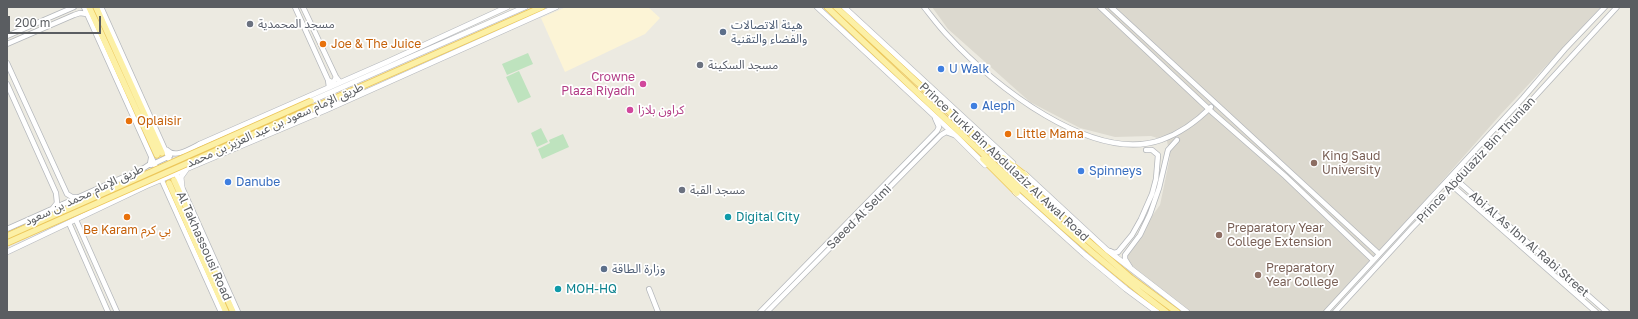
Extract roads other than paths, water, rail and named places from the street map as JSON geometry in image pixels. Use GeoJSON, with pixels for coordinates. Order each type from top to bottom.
{"type":"FeatureCollection","features":[{"type":"Feature","properties":{"kind":"main road"},"geometry":{"type":"LineString","coordinates":[[89,7],[161,152]]}},
{"type":"Feature","properties":{"kind":"main road"},"geometry":{"type":"LineString","coordinates":[[96,7],[161,152]]}},
{"type":"Feature","properties":{"kind":"main road"},"geometry":{"type":"LineString","coordinates":[[200,144],[387,62],[507,7]]}},
{"type":"Feature","properties":{"kind":"main road","name":"طريق الإمام سعود بن عبد العزيز بن محمد"},"geometry":{"type":"LineString","coordinates":[[7,236],[525,7]]}},
{"type":"Feature","properties":{"kind":"main road","name":"طريق الإمام سعود بن عبد العزيز بن محمد"},"geometry":{"type":"LineString","coordinates":[[7,243],[315,107],[358,90],[542,7]]}},
{"type":"Feature","properties":{"kind":"main road"},"geometry":{"type":"LineString","coordinates":[[7,252],[130,195],[146,186],[162,181],[326,110],[556,7]]}},
{"type":"Feature","properties":{"kind":"main road"},"geometry":{"type":"LineString","coordinates":[[817,7],[991,170],[1085,255],[1126,289],[1157,312]]}},
{"type":"Feature","properties":{"kind":"main road","name":"Prince Turki Bin Abdulaziz Al Awal Road"},"geometry":{"type":"LineString","coordinates":[[828,7],[1090,251],[1130,285],[1166,312]]}},
{"type":"Feature","properties":{"kind":"main road","name":"Prince Turki Bin Abdulaziz Al Awal Road"},"geometry":{"type":"LineString","coordinates":[[836,7],[962,125],[1131,278],[1177,312]]}},
{"type":"Feature","properties":{"kind":"main road"},"geometry":{"type":"LineString","coordinates":[[844,7],[1106,250],[1187,312]]}},
{"type":"Feature","properties":{"kind":"main road"},"geometry":{"type":"LineString","coordinates":[[438,39],[498,19]]}},
{"type":"Feature","properties":{"kind":"main road"},"geometry":{"type":"LineString","coordinates":[[356,82],[362,76],[378,69],[387,62]]}},
{"type":"Feature","properties":{"kind":"main road"},"geometry":{"type":"LineString","coordinates":[[358,90],[397,77]]}},
{"type":"Feature","properties":{"kind":"main road"},"geometry":{"type":"LineString","coordinates":[[952,124],[1017,193]]}},
{"type":"Feature","properties":{"kind":"main road"},"geometry":{"type":"LineString","coordinates":[[962,125],[1026,176]]}},
{"type":"Feature","properties":{"kind":"main road"},"geometry":{"type":"LineString","coordinates":[[182,187],[181,177],[187,169]]}},
{"type":"Feature","properties":{"kind":"main road","name":"Al Takhassousi Road"},"geometry":{"type":"LineString","coordinates":[[226,312],[172,182],[233,312]]}},
{"type":"Feature","properties":{"kind":"main road"},"geometry":{"type":"LineString","coordinates":[[7,249],[30,242]]}},
{"type":"Feature","properties":{"kind":"street"},"geometry":{"type":"LineString","coordinates":[[7,36],[74,7]]}},
{"type":"Feature","properties":{"kind":"street"},"geometry":{"type":"LineString","coordinates":[[84,7],[221,312]]}},
{"type":"Feature","properties":{"kind":"street"},"geometry":{"type":"LineString","coordinates":[[101,7],[161,152],[164,154],[160,159],[155,159],[149,153]]}},
{"type":"Feature","properties":{"kind":"street"},"geometry":{"type":"LineString","coordinates":[[295,7],[328,80],[329,87]]}},
{"type":"Feature","properties":{"kind":"street"},"geometry":{"type":"LineString","coordinates":[[303,7],[336,77],[340,82]]}},
{"type":"Feature","properties":{"kind":"street"},"geometry":{"type":"LineString","coordinates":[[924,7],[948,37],[1004,86],[1040,112],[1078,131],[1114,144],[1137,144],[1160,140],[1191,125],[1214,104]]}},
{"type":"Feature","properties":{"kind":"street"},"geometry":{"type":"LineString","coordinates":[[1100,7],[1209,109],[1285,176],[1373,260]]}},
{"type":"Feature","properties":{"kind":"street"},"geometry":{"type":"LineString","coordinates":[[1111,7],[1214,104],[1290,171],[1378,254]]}},
{"type":"Feature","properties":{"kind":"street","name":"Prince Abdulaziz Bin Thunian"},"geometry":{"type":"LineString","coordinates":[[1326,312],[1605,7]]}},
{"type":"Feature","properties":{"kind":"street","name":"Prince Abdulaziz Bin Thunian"},"geometry":{"type":"LineString","coordinates":[[1334,312],[1458,181],[1617,7]]}},
{"type":"Feature","properties":{"kind":"street"},"geometry":{"type":"LineString","coordinates":[[57,15],[67,12],[71,13],[69,16],[60,21]]}},
{"type":"Feature","properties":{"kind":"street"},"geometry":{"type":"LineString","coordinates":[[8,44],[80,13],[87,14]]}},
{"type":"Feature","properties":{"kind":"street"},"geometry":{"type":"LineString","coordinates":[[944,41],[948,37]]}},
{"type":"Feature","properties":{"kind":"street"},"geometry":{"type":"LineString","coordinates":[[7,63],[61,182],[69,196],[84,194]]}},
{"type":"Feature","properties":{"kind":"street"},"geometry":{"type":"LineString","coordinates":[[328,80],[333,83],[336,77]]}},
{"type":"Feature","properties":{"kind":"street"},"geometry":{"type":"LineString","coordinates":[[7,84],[57,196],[57,203],[49,211]]}},
{"type":"Feature","properties":{"kind":"street","name":"Saeed Al Selmi"},"geometry":{"type":"LineString","coordinates":[[767,312],[936,136],[939,128],[934,116]]}},
{"type":"Feature","properties":{"kind":"street"},"geometry":{"type":"LineString","coordinates":[[936,136],[946,132],[956,136]]}},
{"type":"Feature","properties":{"kind":"street","name":"Saeed Al Selmi"},"geometry":{"type":"LineString","coordinates":[[760,312],[936,136]]}},
{"type":"Feature","properties":{"kind":"street"},"geometry":{"type":"LineString","coordinates":[[1132,270],[1125,257],[1140,235],[1155,202],[1168,150],[1177,140]]}},
{"type":"Feature","properties":{"kind":"street"},"geometry":{"type":"LineString","coordinates":[[144,168],[200,144]]}},
{"type":"Feature","properties":{"kind":"street"},"geometry":{"type":"LineString","coordinates":[[1146,150],[1152,150],[1158,155],[1157,172]]}},
{"type":"Feature","properties":{"kind":"street"},"geometry":{"type":"LineString","coordinates":[[161,152],[171,154],[180,153]]}},
{"type":"Feature","properties":{"kind":"street"},"geometry":{"type":"LineString","coordinates":[[161,152],[168,157],[238,312]]}},
{"type":"Feature","properties":{"kind":"street","name":"طريق الإمام محمد بن سعود"},"geometry":{"type":"LineString","coordinates":[[7,230],[144,168],[151,162],[149,153]]}},
{"type":"Feature","properties":{"kind":"street"},"geometry":{"type":"LineString","coordinates":[[1140,235],[1126,250],[1124,248],[1145,211],[1152,194],[1161,154],[1164,154],[1165,156],[1164,168]]}},
{"type":"Feature","properties":{"kind":"street"},"geometry":{"type":"LineString","coordinates":[[1285,176],[1290,171]]}},
{"type":"Feature","properties":{"kind":"street","name":"Abi Al As Ibn Al Rabi Street"},"geometry":{"type":"LineString","coordinates":[[1452,176],[1607,312]]}},
{"type":"Feature","properties":{"kind":"street"},"geometry":{"type":"LineString","coordinates":[[122,178],[128,178],[134,183],[134,192],[130,195]]}},
{"type":"Feature","properties":{"kind":"street"},"geometry":{"type":"LineString","coordinates":[[166,190],[166,183],[174,178],[182,187]]}},
{"type":"Feature","properties":{"kind":"street","name":"Abi Al As Ibn Al Rabi Street"},"geometry":{"type":"LineString","coordinates":[[1447,181],[1596,312]]}},
{"type":"Feature","properties":{"kind":"street"},"geometry":{"type":"LineString","coordinates":[[52,184],[58,196],[62,196],[64,193],[61,182]]}},
{"type":"Feature","properties":{"kind":"street"},"geometry":{"type":"LineString","coordinates":[[146,186],[156,184],[166,190]]}},
{"type":"Feature","properties":{"kind":"street"},"geometry":{"type":"LineString","coordinates":[[76,220],[117,312]]}},
{"type":"Feature","properties":{"kind":"street"},"geometry":{"type":"LineString","coordinates":[[69,223],[108,312]]}},
{"type":"Feature","properties":{"kind":"street"},"geometry":{"type":"LineString","coordinates":[[75,236],[78,233],[83,233]]}},
{"type":"Feature","properties":{"kind":"street"},"geometry":{"type":"LineString","coordinates":[[1354,242],[1359,236]]}},
{"type":"Feature","properties":{"kind":"street"},"geometry":{"type":"LineString","coordinates":[[1106,250],[1116,253],[1128,241]]}},
{"type":"Feature","properties":{"kind":"street"},"geometry":{"type":"LineString","coordinates":[[649,289],[658,312]]}},
{"type":"Feature","properties":{"kind":"place","name":"مسجد المحمدية"},"geometry":{"type":"Point","coordinates":[250,24]}},
{"type":"Feature","properties":{"kind":"place","name":"هيئة الاتصالات والفضاء والتقنية"},"geometry":{"type":"Point","coordinates":[723,32]}},
{"type":"Feature","properties":{"kind":"place","name":"Joe & The Juice"},"geometry":{"type":"Point","coordinates":[323,44]}},
{"type":"Feature","properties":{"kind":"place","name":"مسجد السكينة"},"geometry":{"type":"Point","coordinates":[700,65]}},
{"type":"Feature","properties":{"kind":"place","name":"U Walk"},"geometry":{"type":"Point","coordinates":[941,69]}},
{"type":"Feature","properties":{"kind":"place","name":"Crowne Plaza Riyadh"},"geometry":{"type":"Point","coordinates":[643,84]}},
{"type":"Feature","properties":{"kind":"place","name":"Aleph"},"geometry":{"type":"Point","coordinates":[974,106]}},
{"type":"Feature","properties":{"kind":"place","name":"كراون بلازا"},"geometry":{"type":"Point","coordinates":[630,110]}},
{"type":"Feature","properties":{"kind":"place","name":"Oplaisir"},"geometry":{"type":"Point","coordinates":[129,121]}},
{"type":"Feature","properties":{"kind":"place","name":"Little Mama"},"geometry":{"type":"Point","coordinates":[1008,134]}},
{"type":"Feature","properties":{"kind":"place","name":"King Saud University"},"geometry":{"type":"Point","coordinates":[1314,163]}},
{"type":"Feature","properties":{"kind":"place","name":"Spinneys"},"geometry":{"type":"Point","coordinates":[1081,171]}},
{"type":"Feature","properties":{"kind":"place","name":"Danube"},"geometry":{"type":"Point","coordinates":[228,182]}},
{"type":"Feature","properties":{"kind":"place","name":"مسجد القبة"},"geometry":{"type":"Point","coordinates":[682,190]}},
{"type":"Feature","properties":{"kind":"place","name":"Be Karam بي كرم"},"geometry":{"type":"Point","coordinates":[127,217]}},
{"type":"Feature","properties":{"kind":"place","name":"Digital City"},"geometry":{"type":"Point","coordinates":[728,217]}},
{"type":"Feature","properties":{"kind":"place","name":"Preparatory Year College Extension"},"geometry":{"type":"Point","coordinates":[1219,235]}},
{"type":"Feature","properties":{"kind":"place","name":"وزارة الطاقة"},"geometry":{"type":"Point","coordinates":[604,269]}},
{"type":"Feature","properties":{"kind":"place","name":"Preparatory Year College"},"geometry":{"type":"Point","coordinates":[1258,275]}},
{"type":"Feature","properties":{"kind":"place","name":"MOH-HQ"},"geometry":{"type":"Point","coordinates":[558,289]}}]}
